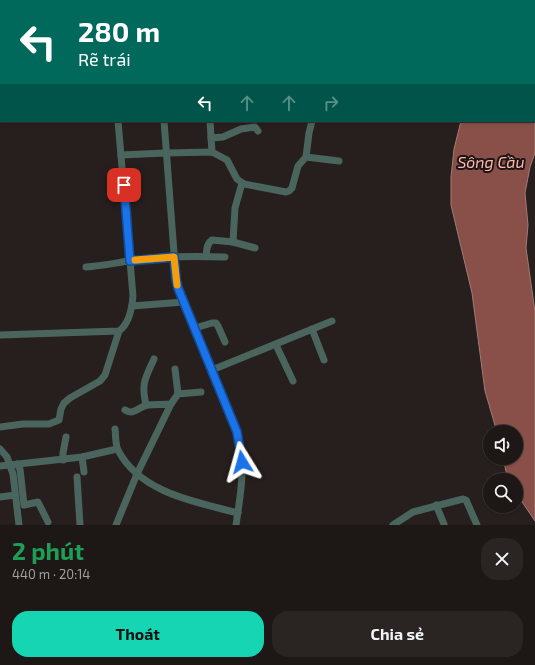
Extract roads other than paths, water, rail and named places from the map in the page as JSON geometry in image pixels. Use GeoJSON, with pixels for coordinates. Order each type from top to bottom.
{"type":"FeatureCollection","features":[{"type":"Feature","properties":{"kind":"street"},"geometry":{"type":"LineString","coordinates":[[0,427],[23,424],[49,424],[60,420],[61,409],[64,403],[100,381],[105,375],[119,331],[125,325],[132,306],[130,261],[118,122]]}},
{"type":"Feature","properties":{"kind":"street"},"geometry":{"type":"LineString","coordinates":[[164,122],[176,279],[237,432],[241,448],[243,476],[236,525]]}},
{"type":"Feature","properties":{"kind":"street"},"geometry":{"type":"LineString","coordinates":[[210,122],[212,152]]}},
{"type":"Feature","properties":{"kind":"street"},"geometry":{"type":"LineString","coordinates":[[121,155],[166,152],[212,152],[227,160],[234,175],[242,183],[283,192],[289,191],[292,188],[298,166],[306,157],[312,122]]}},
{"type":"Feature","properties":{"kind":"street"},"geometry":{"type":"LineString","coordinates":[[211,138],[223,137],[248,127],[255,127],[258,131]]}},
{"type":"Feature","properties":{"kind":"street"},"geometry":{"type":"LineString","coordinates":[[306,157],[338,161]]}},
{"type":"Feature","properties":{"kind":"street"},"geometry":{"type":"LineString","coordinates":[[233,242],[235,208],[242,183]]}},
{"type":"Feature","properties":{"kind":"street"},"geometry":{"type":"LineString","coordinates":[[206,256],[209,242],[212,240],[233,242],[255,248]]}},
{"type":"Feature","properties":{"kind":"street"},"geometry":{"type":"LineString","coordinates":[[86,266],[104,266],[130,261],[174,257],[206,256],[225,258]]}},
{"type":"Feature","properties":{"kind":"street"},"geometry":{"type":"LineString","coordinates":[[132,306],[184,302]]}},
{"type":"Feature","properties":{"kind":"street"},"geometry":{"type":"LineString","coordinates":[[212,370],[332,321]]}},
{"type":"Feature","properties":{"kind":"street"},"geometry":{"type":"LineString","coordinates":[[195,328],[216,323],[225,342]]}},
{"type":"Feature","properties":{"kind":"street"},"geometry":{"type":"LineString","coordinates":[[312,329],[324,360]]}},
{"type":"Feature","properties":{"kind":"street"},"geometry":{"type":"LineString","coordinates":[[0,335],[119,331]]}},
{"type":"Feature","properties":{"kind":"street"},"geometry":{"type":"LineString","coordinates":[[276,344],[293,381]]}},
{"type":"Feature","properties":{"kind":"street"},"geometry":{"type":"LineString","coordinates":[[146,405],[143,392],[144,380],[154,359]]}},
{"type":"Feature","properties":{"kind":"street"},"geometry":{"type":"LineString","coordinates":[[116,525],[137,474],[171,404],[178,394],[175,368]]}},
{"type":"Feature","properties":{"kind":"street"},"geometry":{"type":"LineString","coordinates":[[178,394],[201,392]]}},
{"type":"Feature","properties":{"kind":"street"},"geometry":{"type":"LineString","coordinates":[[125,410],[132,412],[146,405],[171,404]]}},
{"type":"Feature","properties":{"kind":"street"},"geometry":{"type":"LineString","coordinates":[[115,429],[117,449],[137,474],[157,488],[189,500],[238,513]]}},
{"type":"Feature","properties":{"kind":"street"},"geometry":{"type":"LineString","coordinates":[[63,460],[66,437]]}},
{"type":"Feature","properties":{"kind":"street"},"geometry":{"type":"LineString","coordinates":[[0,449],[20,470],[21,506],[19,525]]}},
{"type":"Feature","properties":{"kind":"street"},"geometry":{"type":"LineString","coordinates":[[0,466],[63,460],[117,449]]}},
{"type":"Feature","properties":{"kind":"street"},"geometry":{"type":"LineString","coordinates":[[82,457],[84,472]]}},
{"type":"Feature","properties":{"kind":"street"},"geometry":{"type":"LineString","coordinates":[[14,465],[15,494],[21,506]]}},
{"type":"Feature","properties":{"kind":"street"},"geometry":{"type":"LineString","coordinates":[[77,477],[80,525]]}},
{"type":"Feature","properties":{"kind":"street"},"geometry":{"type":"LineString","coordinates":[[0,497],[15,494]]}},
{"type":"Feature","properties":{"kind":"street"},"geometry":{"type":"LineString","coordinates":[[393,525],[402,523],[413,512],[459,499],[466,500],[477,525]]}},
{"type":"Feature","properties":{"kind":"street"},"geometry":{"type":"LineString","coordinates":[[21,506],[38,502],[48,522]]}},
{"type":"Feature","properties":{"kind":"street"},"geometry":{"type":"LineString","coordinates":[[436,505],[444,524]]}},
{"type":"Feature","properties":{"kind":"water","name":"Sông Cầu"},"geometry":{"type":"Polygon","coordinates":[[[461,122],[535,122],[535,153],[530,167],[525,193],[528,225],[526,248],[535,312],[535,521],[523,503],[523,473],[506,473],[505,465],[523,465],[523,425],[495,425],[485,391],[472,293],[451,205],[451,177],[454,149],[461,122]]]}}]}
